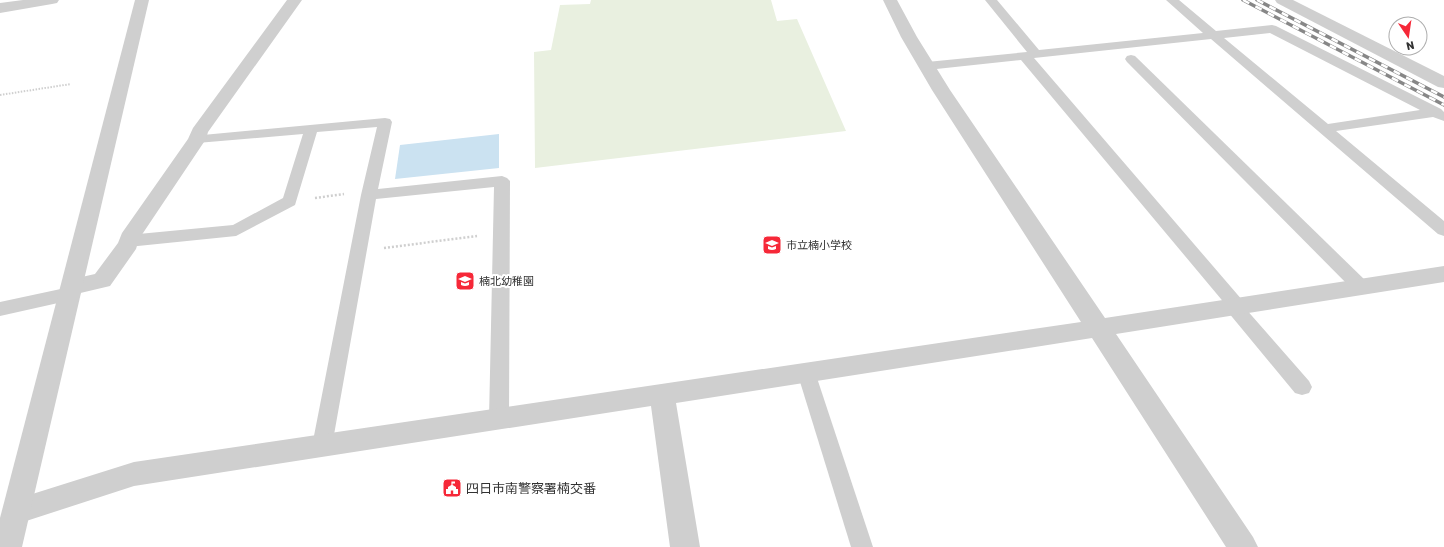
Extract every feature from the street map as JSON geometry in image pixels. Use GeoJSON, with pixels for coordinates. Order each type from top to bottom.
{"type":"FeatureCollection","features":[{"type":"Feature","properties":{"kind":"street"},"geometry":{"type":"LineString","coordinates":[[0,8],[21,2],[52,0]]}},
{"type":"Feature","properties":{"kind":"street"},"geometry":{"type":"LineString","coordinates":[[6,541],[16,511],[142,0]]}},
{"type":"Feature","properties":{"kind":"street"},"geometry":{"type":"LineString","coordinates":[[71,291],[102,280],[128,244],[129,238],[197,139],[199,132],[295,0]]}},
{"type":"Feature","properties":{"kind":"street"},"geometry":{"type":"LineString","coordinates":[[890,0],[927,66],[1243,547]]}},
{"type":"Feature","properties":{"kind":"street"},"geometry":{"type":"LineString","coordinates":[[1282,0],[1444,83]]}},
{"type":"Feature","properties":{"kind":"street"},"geometry":{"type":"LineString","coordinates":[[16,511],[134,474],[1099,328],[1444,274]]}},
{"type":"Feature","properties":{"kind":"street"},"geometry":{"type":"LineString","coordinates":[[662,394],[685,547]]}},
{"type":"Feature","properties":{"kind":"lane"},"geometry":{"type":"LineString","coordinates":[[991,0],[1030,56],[1302,387]]}},
{"type":"Feature","properties":{"kind":"lane"},"geometry":{"type":"LineString","coordinates":[[1172,0],[1444,230]]}},
{"type":"Feature","properties":{"kind":"lane"},"geometry":{"type":"LineString","coordinates":[[927,66],[1272,30],[1440,115]]}},
{"type":"Feature","properties":{"kind":"lane"},"geometry":{"type":"LineString","coordinates":[[1131,59],[1361,287]]}},
{"type":"Feature","properties":{"kind":"lane"},"geometry":{"type":"LineString","coordinates":[[1323,129],[1440,115]]}},
{"type":"Feature","properties":{"kind":"lane"},"geometry":{"type":"LineString","coordinates":[[197,139],[386,122],[358,252],[322,446]]}},
{"type":"Feature","properties":{"kind":"lane"},"geometry":{"type":"LineString","coordinates":[[128,241],[236,230],[290,200],[311,129]]}},
{"type":"Feature","properties":{"kind":"lane"},"geometry":{"type":"LineString","coordinates":[[370,193],[502,181],[498,419]]}},
{"type":"Feature","properties":{"kind":"lane"},"geometry":{"type":"LineString","coordinates":[[0,309],[71,291]]}},
{"type":"Feature","properties":{"kind":"lane"},"geometry":{"type":"LineString","coordinates":[[806,372],[862,547]]}},
{"type":"Feature","properties":{"kind":"path"},"geometry":{"type":"LineString","coordinates":[[0,95],[71,84]]}},
{"type":"Feature","properties":{"kind":"path"},"geometry":{"type":"LineString","coordinates":[[290,200],[370,193]]}},
{"type":"Feature","properties":{"kind":"path"},"geometry":{"type":"LineString","coordinates":[[358,252],[501,233]]}},
{"type":"Feature","properties":{"kind":"green space"},"geometry":{"type":"Polygon","coordinates":[[[591,0],[771,0],[777,21],[797,19],[846,131],[535,168],[534,52],[551,50],[560,5],[590,4],[591,0]]]}},
{"type":"Feature","properties":{"kind":"water"},"geometry":{"type":"Polygon","coordinates":[[[499,134],[499,168],[395,179],[400,145],[499,134]]]}},
{"type":"Feature","properties":{"kind":"railway"},"geometry":{"type":"LineString","coordinates":[[1243,0],[1444,105]]}},
{"type":"Feature","properties":{"kind":"railway"},"geometry":{"type":"LineString","coordinates":[[1257,0],[1444,97]]}},
{"type":"Feature","properties":{"kind":"place","name":"市立楠小学校"},"geometry":{"type":"Point","coordinates":[772,245]}},
{"type":"Feature","properties":{"kind":"place","name":"楠北幼稚園"},"geometry":{"type":"Point","coordinates":[465,281]}},
{"type":"Feature","properties":{"kind":"place","name":"四日市南警察署楠交番"},"geometry":{"type":"Point","coordinates":[452,488]}}]}
